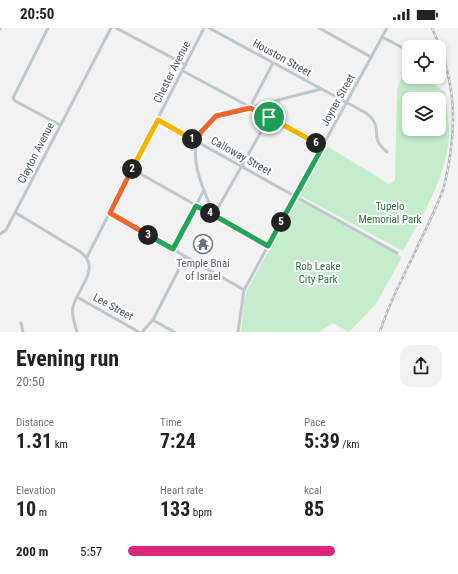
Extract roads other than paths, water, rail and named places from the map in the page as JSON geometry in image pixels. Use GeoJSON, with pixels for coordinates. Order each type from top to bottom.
{"type":"FeatureCollection","features":[{"type":"Feature","properties":{"kind":"street"},"geometry":{"type":"LineString","coordinates":[[48,28],[13,98],[14,101],[60,125]]}},
{"type":"Feature","properties":{"kind":"street","name":"Clayton Avenue"},"geometry":{"type":"LineString","coordinates":[[0,234],[6,230],[16,213],[111,28]]}},
{"type":"Feature","properties":{"kind":"street"},"geometry":{"type":"LineString","coordinates":[[116,28],[186,65]]}},
{"type":"Feature","properties":{"kind":"street","name":"Chester Avenue"},"geometry":{"type":"LineString","coordinates":[[77,297],[90,270],[87,257],[204,28]]}},
{"type":"Feature","properties":{"kind":"street","name":"Houston Street"},"geometry":{"type":"LineString","coordinates":[[209,28],[366,113],[374,120],[376,139],[379,146],[387,152]]}},
{"type":"Feature","properties":{"kind":"street"},"geometry":{"type":"LineString","coordinates":[[318,28],[372,57]]}},
{"type":"Feature","properties":{"kind":"street","name":"Joyner Street"},"geometry":{"type":"LineString","coordinates":[[238,332],[241,300],[244,290],[387,28]]}},
{"type":"Feature","properties":{"kind":"street"},"geometry":{"type":"LineString","coordinates":[[382,37],[402,47]]}},
{"type":"Feature","properties":{"kind":"street"},"geometry":{"type":"LineString","coordinates":[[250,108],[273,63]]}},
{"type":"Feature","properties":{"kind":"street"},"geometry":{"type":"LineString","coordinates":[[183,71],[323,146]]}},
{"type":"Feature","properties":{"kind":"street"},"geometry":{"type":"LineString","coordinates":[[214,215],[204,190],[197,166],[197,142],[201,132],[216,116],[321,89]]}},
{"type":"Feature","properties":{"kind":"street"},"geometry":{"type":"LineString","coordinates":[[214,215],[279,100]]}},
{"type":"Feature","properties":{"kind":"street","name":"Calloway Street"},"geometry":{"type":"LineString","coordinates":[[158,120],[397,253]]}},
{"type":"Feature","properties":{"kind":"street"},"geometry":{"type":"LineString","coordinates":[[132,169],[268,246]]}},
{"type":"Feature","properties":{"kind":"street"},"geometry":{"type":"LineString","coordinates":[[173,249],[204,190]]}},
{"type":"Feature","properties":{"kind":"street"},"geometry":{"type":"LineString","coordinates":[[16,213],[87,257]]}},
{"type":"Feature","properties":{"kind":"street"},"geometry":{"type":"LineString","coordinates":[[110,213],[244,290]]}},
{"type":"Feature","properties":{"kind":"street"},"geometry":{"type":"LineString","coordinates":[[140,332],[152,320],[185,257]]}},
{"type":"Feature","properties":{"kind":"street"},"geometry":{"type":"LineString","coordinates":[[77,297],[73,311],[77,332]]}},
{"type":"Feature","properties":{"kind":"street","name":"Lee Street"},"geometry":{"type":"LineString","coordinates":[[77,297],[140,332]]}},
{"type":"Feature","properties":{"kind":"street"},"geometry":{"type":"LineString","coordinates":[[152,320],[174,332]]}},
{"type":"Feature","properties":{"kind":"street"},"geometry":{"type":"LineString","coordinates":[[21,323],[23,332]]}},
{"type":"Feature","properties":{"kind":"railway"},"geometry":{"type":"LineString","coordinates":[[380,332],[396,292],[430,221],[444,187],[449,165],[452,145],[453,106],[446,68],[432,28]]}},
{"type":"Feature","properties":{"kind":"place","name":"Temple Bnai of Israel"},"geometry":{"type":"Point","coordinates":[203,244]}},
{"type":"Feature","properties":{"kind":"park label","name":"Tupelo Memorial Park"},"geometry":{"type":"Point","coordinates":[390,212]}},
{"type":"Feature","properties":{"kind":"park label","name":"Rob Leake City Park"},"geometry":{"type":"Point","coordinates":[318,272]}}]}
